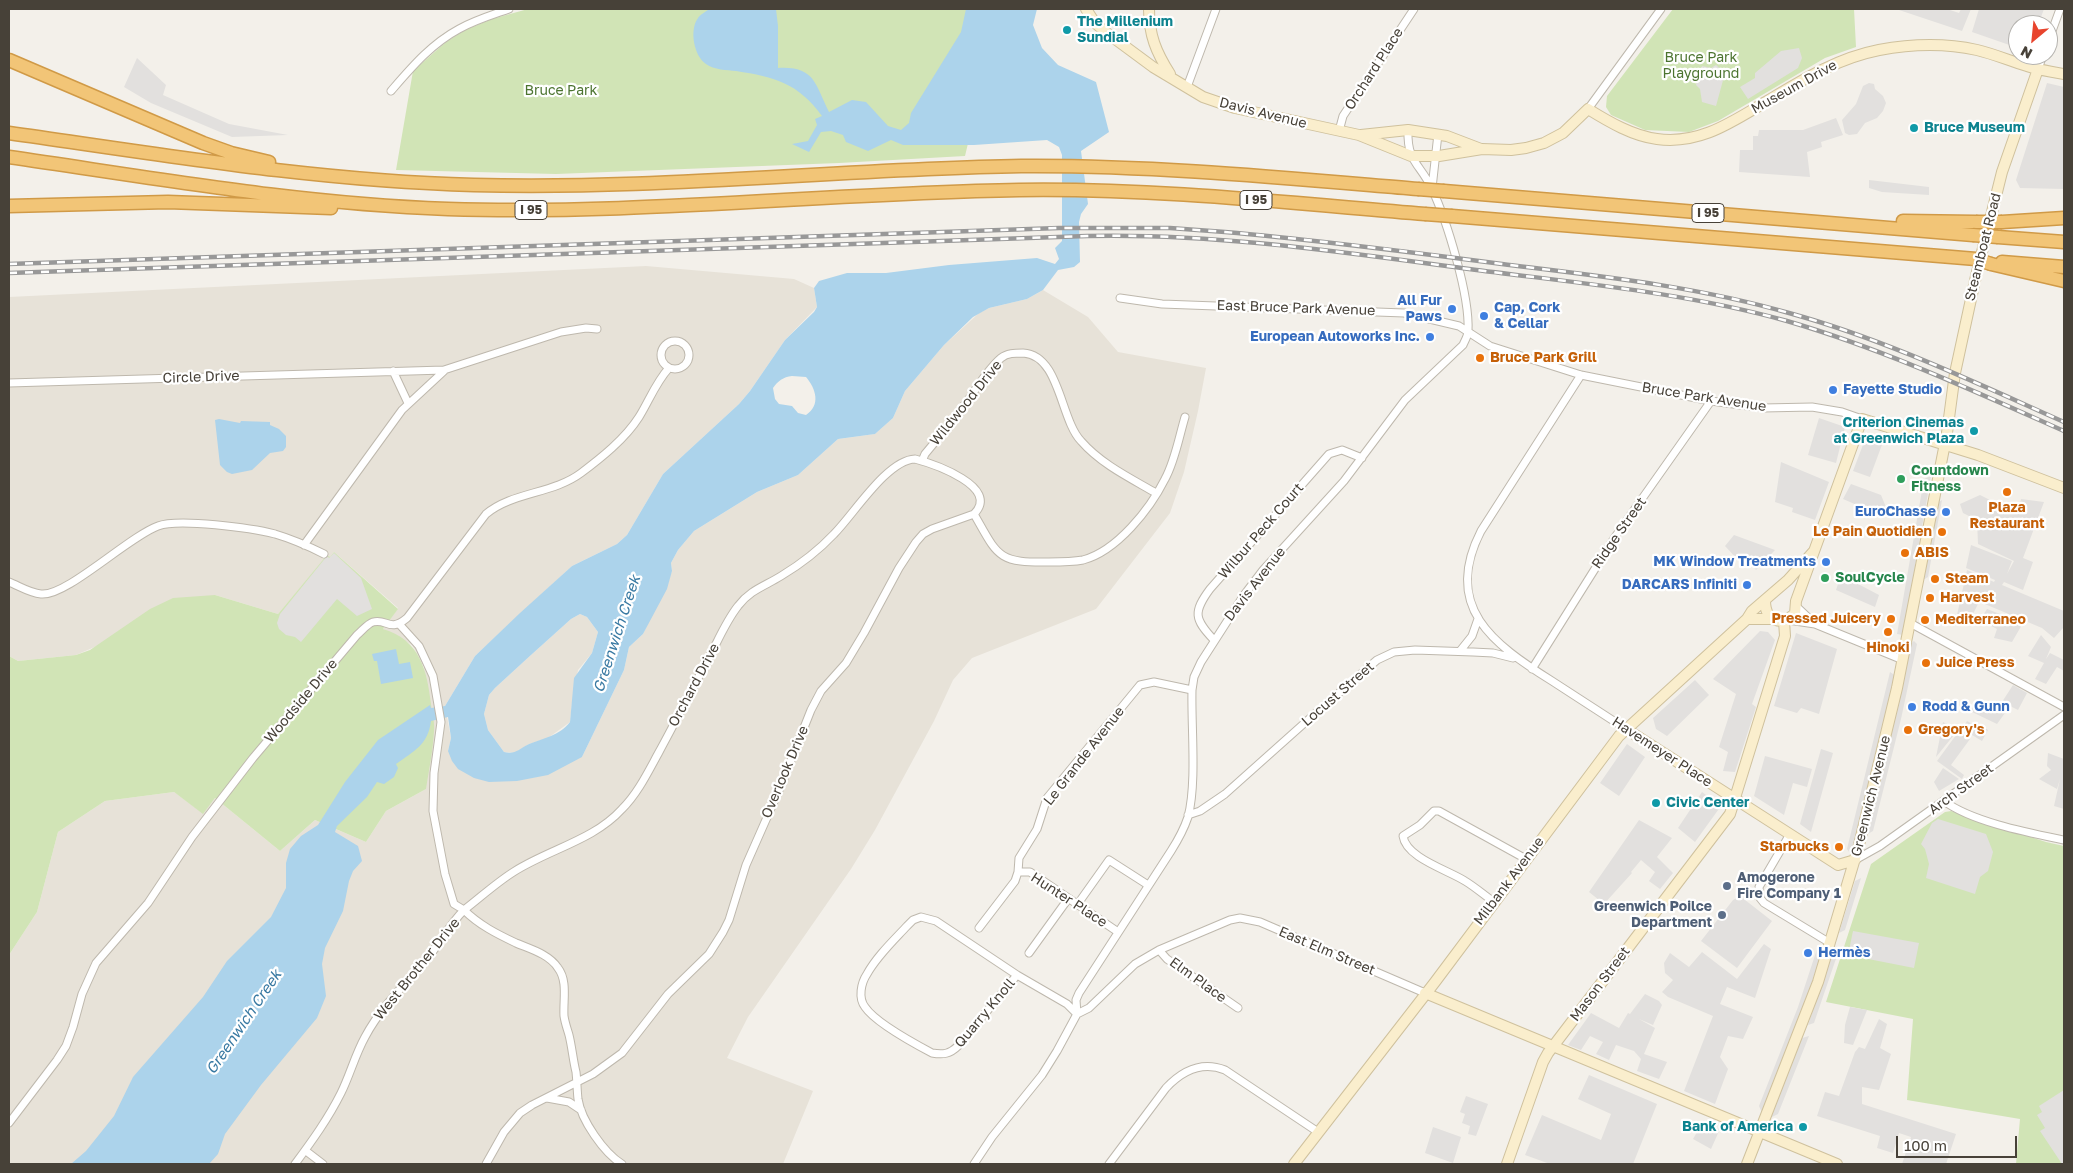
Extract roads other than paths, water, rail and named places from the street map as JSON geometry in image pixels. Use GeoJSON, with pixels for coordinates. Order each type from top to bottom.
{"type":"FeatureCollection","features":[{"type":"Feature","properties":{"kind":"highway"},"geometry":{"type":"LineString","coordinates":[[9,60],[218,148],[259,160],[332,177]]}},
{"type":"Feature","properties":{"kind":"highway","name":"I 95"},"geometry":{"type":"LineString","coordinates":[[9,132],[225,164],[332,177],[440,184],[547,186],[954,168],[1087,166],[1190,171],[1788,219],[1974,228],[1998,237],[2064,242]]}},
{"type":"Feature","properties":{"kind":"highway","name":"I 95"},"geometry":{"type":"LineString","coordinates":[[9,157],[256,193],[384,205],[462,209],[561,210],[960,192],[1087,191],[1186,195],[1452,216],[1972,259],[1992,263]]}},
{"type":"Feature","properties":{"kind":"highway"},"geometry":{"type":"LineString","coordinates":[[9,206],[168,202],[306,208],[384,205]]}},
{"type":"Feature","properties":{"kind":"highway"},"geometry":{"type":"LineString","coordinates":[[1974,228],[2002,222],[2064,218]]}},
{"type":"Feature","properties":{"kind":"highway"},"geometry":{"type":"LineString","coordinates":[[1992,263],[2064,267]]}},
{"type":"Feature","properties":{"kind":"highway"},"geometry":{"type":"LineString","coordinates":[[1992,263],[2018,272],[2064,281]]}},
{"type":"Feature","properties":{"kind":"main road","name":"Davis Avenue"},"geometry":{"type":"LineString","coordinates":[[1086,9],[1095,23],[1153,67],[1203,97],[1225,106],[1359,135],[1411,156],[1435,156],[1482,149]]}},
{"type":"Feature","properties":{"kind":"main road","name":"Davis Avenue"},"geometry":{"type":"LineString","coordinates":[[1149,9],[1150,31],[1154,45],[1172,77]]}},
{"type":"Feature","properties":{"kind":"main road","name":"Museum Drive"},"geometry":{"type":"LineString","coordinates":[[1588,110],[1618,126],[1644,136],[1656,139],[1682,140],[1704,136],[1723,128],[1801,81],[1832,65],[1880,50],[1916,45],[1960,47],[1993,54],[2038,69]]}},
{"type":"Feature","properties":{"kind":"main road"},"geometry":{"type":"LineString","coordinates":[[2038,69],[2064,74]]}},
{"type":"Feature","properties":{"kind":"main road","name":"Steamboat Road"},"geometry":{"type":"LineString","coordinates":[[1944,445],[1955,373],[1993,204],[2010,145],[2038,69]]}},
{"type":"Feature","properties":{"kind":"main road"},"geometry":{"type":"LineString","coordinates":[[1482,149],[1511,150],[1544,143],[1570,128],[1588,110]]}},
{"type":"Feature","properties":{"kind":"main road","name":"Davis Avenue"},"geometry":{"type":"LineString","coordinates":[[1359,135],[1408,130],[1438,134],[1482,149]]}},
{"type":"Feature","properties":{"kind":"main road"},"geometry":{"type":"LineString","coordinates":[[1747,619],[1786,621],[1795,614],[1796,604],[1814,551],[1862,418]]}},
{"type":"Feature","properties":{"kind":"main road","name":"Bruce Park Avenue"},"geometry":{"type":"LineString","coordinates":[[1862,418],[1978,455],[2064,488]]}},
{"type":"Feature","properties":{"kind":"main road","name":"Greenwich Avenue"},"geometry":{"type":"LineString","coordinates":[[1747,1164],[1803,1024],[1830,944],[1855,860],[1888,730],[1944,445]]}},
{"type":"Feature","properties":{"kind":"main road"},"geometry":{"type":"LineString","coordinates":[[1772,619],[1767,614],[1765,600],[1814,551]]}},
{"type":"Feature","properties":{"kind":"main road"},"geometry":{"type":"LineString","coordinates":[[1778,588],[1787,591],[1796,604]]}},
{"type":"Feature","properties":{"kind":"main road","name":"Milbank Avenue"},"geometry":{"type":"LineString","coordinates":[[1294,1164],[1626,729],[1747,619],[1752,611],[1765,600]]}},
{"type":"Feature","properties":{"kind":"main road","name":"Mason Street"},"geometry":{"type":"LineString","coordinates":[[1507,1164],[1543,1062],[1730,814],[1785,636],[1786,621]]}},
{"type":"Feature","properties":{"kind":"main road","name":"Havemeyer Place"},"geometry":{"type":"LineString","coordinates":[[1626,729],[1838,865],[1855,860]]}},
{"type":"Feature","properties":{"kind":"main road","name":"East Elm Street"},"geometry":{"type":"LineString","coordinates":[[1425,993],[1837,1164]]}},
{"type":"Feature","properties":{"kind":"street"},"geometry":{"type":"LineString","coordinates":[[391,92],[418,61],[445,37],[478,20],[509,9]]}},
{"type":"Feature","properties":{"kind":"street"},"geometry":{"type":"LineString","coordinates":[[1187,87],[1216,9]]}},
{"type":"Feature","properties":{"kind":"street","name":"Orchard Place"},"geometry":{"type":"LineString","coordinates":[[1339,131],[1343,116],[1414,9]]}},
{"type":"Feature","properties":{"kind":"street"},"geometry":{"type":"LineString","coordinates":[[1588,110],[1661,9]]}},
{"type":"Feature","properties":{"kind":"street","name":"Steamboat Road"},"geometry":{"type":"LineString","coordinates":[[2038,69],[2039,65]]}},
{"type":"Feature","properties":{"kind":"street"},"geometry":{"type":"LineString","coordinates":[[1408,130],[1408,147],[1411,156],[1438,190]]}},
{"type":"Feature","properties":{"kind":"street"},"geometry":{"type":"LineString","coordinates":[[1438,134],[1435,156],[1438,190],[1460,273],[1468,316],[1468,332]]}},
{"type":"Feature","properties":{"kind":"street","name":"East Bruce Park Avenue"},"geometry":{"type":"LineString","coordinates":[[1120,298],[1162,304],[1404,313],[1459,326],[1468,332]]}},
{"type":"Feature","properties":{"kind":"street"},"geometry":{"type":"LineString","coordinates":[[304,545],[356,471],[408,403],[444,370],[561,332],[586,328],[597,329]]}},
{"type":"Feature","properties":{"kind":"street","name":"Bruce Park Avenue"},"geometry":{"type":"LineString","coordinates":[[1468,332],[1498,350],[1581,375],[1711,401],[1763,408],[1812,407],[1862,418]]}},
{"type":"Feature","properties":{"kind":"street","name":"Davis Avenue"},"geometry":{"type":"LineString","coordinates":[[1077,1014],[1076,1000],[1179,839],[1188,815],[1191,788],[1192,690],[1194,677],[1214,640],[1263,570],[1323,506],[1405,400],[1463,345],[1468,332]]}},
{"type":"Feature","properties":{"kind":"street"},"geometry":{"type":"LineString","coordinates":[[671,342],[680,342],[687,349],[689,354],[688,361],[682,367],[675,370],[669,368],[661,360],[661,351],[664,346],[671,342]]}},
{"type":"Feature","properties":{"kind":"street","name":"Wildwood Drive"},"geometry":{"type":"LineString","coordinates":[[922,461],[925,454],[993,366],[1009,354],[1027,353],[1045,364],[1056,384],[1068,422],[1080,441],[1109,465],[1156,493]]}},
{"type":"Feature","properties":{"kind":"street"},"geometry":{"type":"LineString","coordinates":[[400,625],[434,585],[486,514],[495,506],[562,484],[580,474],[628,433],[654,393],[661,376],[669,368]]}},
{"type":"Feature","properties":{"kind":"street","name":"Circle Drive"},"geometry":{"type":"LineString","coordinates":[[9,383],[444,370]]}},
{"type":"Feature","properties":{"kind":"street"},"geometry":{"type":"LineString","coordinates":[[393,371],[408,403]]}},
{"type":"Feature","properties":{"kind":"street","name":"Havemeyer Place"},"geometry":{"type":"LineString","coordinates":[[1581,375],[1475,544],[1467,569],[1467,580],[1469,595],[1477,617],[1491,636],[1532,669],[1626,729]]}},
{"type":"Feature","properties":{"kind":"street","name":"Ridge Street"},"geometry":{"type":"LineString","coordinates":[[1532,669],[1610,544],[1711,401]]}},
{"type":"Feature","properties":{"kind":"street"},"geometry":{"type":"LineString","coordinates":[[922,461],[972,485],[977,491],[980,504],[974,514],[992,547],[1002,556],[1021,562],[1083,560],[1098,554],[1141,517],[1166,479],[1185,418]]}},
{"type":"Feature","properties":{"kind":"street","name":"Wilbur Peck Court"},"geometry":{"type":"LineString","coordinates":[[1214,640],[1202,628],[1197,618],[1200,603],[1210,589],[1329,454],[1342,450],[1362,458]]}},
{"type":"Feature","properties":{"kind":"street","name":"Orchard Drive"},"geometry":{"type":"LineString","coordinates":[[464,910],[514,871],[582,839],[617,815],[634,795],[647,774],[707,659],[738,606],[760,586],[779,577],[809,558],[842,526],[882,479],[899,463],[907,459],[922,461]]}},
{"type":"Feature","properties":{"kind":"street","name":"Overlook Drive"},"geometry":{"type":"LineString","coordinates":[[486,1164],[512,1121],[520,1113],[544,1098],[593,1074],[622,1053],[653,1011],[716,945],[729,920],[746,865],[821,691],[846,663],[899,568],[916,542],[923,534],[932,529],[974,514]]}},
{"type":"Feature","properties":{"kind":"street"},"geometry":{"type":"LineString","coordinates":[[9,582],[36,593],[51,593],[73,582],[141,535],[167,524],[200,524],[260,531],[280,536],[324,554]]}},
{"type":"Feature","properties":{"kind":"street"},"geometry":{"type":"LineString","coordinates":[[1796,604],[1815,624]]}},
{"type":"Feature","properties":{"kind":"street"},"geometry":{"type":"LineString","coordinates":[[1460,652],[1472,636],[1477,617]]}},
{"type":"Feature","properties":{"kind":"street","name":"Woodside Drive"},"geometry":{"type":"LineString","coordinates":[[9,1123],[66,1046],[84,989],[96,963],[148,903],[216,805],[287,716],[357,635],[375,621],[393,626],[400,625]]}},
{"type":"Feature","properties":{"kind":"street"},"geometry":{"type":"LineString","coordinates":[[1786,621],[1815,624],[1903,660]]}},
{"type":"Feature","properties":{"kind":"street"},"geometry":{"type":"LineString","coordinates":[[1910,623],[2064,707]]}},
{"type":"Feature","properties":{"kind":"street","name":"West Brother Drive"},"geometry":{"type":"LineString","coordinates":[[295,1164],[320,1131],[341,1094],[364,1037],[374,1021],[464,910],[454,904],[445,874],[433,811],[434,773],[441,722],[433,676],[414,638],[400,625]]}},
{"type":"Feature","properties":{"kind":"street","name":"Locust Street"},"geometry":{"type":"LineString","coordinates":[[1188,815],[1200,812],[1225,794],[1377,660],[1400,650],[1493,653],[1518,658]]}},
{"type":"Feature","properties":{"kind":"street","name":"Le Grande Avenue"},"geometry":{"type":"LineString","coordinates":[[979,928],[1015,881],[1019,858],[1036,829],[1047,798],[1140,685],[1154,682],[1192,690]]}},
{"type":"Feature","properties":{"kind":"street","name":"Arch Street"},"geometry":{"type":"LineString","coordinates":[[1855,860],[1880,846],[2064,714]]}},
{"type":"Feature","properties":{"kind":"street"},"geometry":{"type":"LineString","coordinates":[[1944,801],[1960,811],[1996,823],[2064,840]]}},
{"type":"Feature","properties":{"kind":"street"},"geometry":{"type":"LineString","coordinates":[[1494,902],[1466,881],[1444,868],[1421,859],[1403,841],[1402,836],[1420,824],[1434,811],[1439,811],[1526,859]]}},
{"type":"Feature","properties":{"kind":"street"},"geometry":{"type":"LineString","coordinates":[[1790,834],[1759,892],[1764,903],[1830,944]]}},
{"type":"Feature","properties":{"kind":"street"},"geometry":{"type":"LineString","coordinates":[[1077,905],[1109,860],[1148,886]]}},
{"type":"Feature","properties":{"kind":"street","name":"Hunter Place"},"geometry":{"type":"LineString","coordinates":[[1018,872],[1030,872],[1118,932]]}},
{"type":"Feature","properties":{"kind":"street"},"geometry":{"type":"LineString","coordinates":[[1029,953],[1068,899]]}},
{"type":"Feature","properties":{"kind":"street"},"geometry":{"type":"LineString","coordinates":[[464,910],[486,928],[538,952],[558,966],[564,980],[565,1022],[581,1110],[608,1152],[622,1164]]}},
{"type":"Feature","properties":{"kind":"street","name":"Quarry Knoll"},"geometry":{"type":"LineString","coordinates":[[1017,975],[958,1046],[953,1051],[942,1055],[932,1053],[876,1018],[864,1007],[862,999],[861,991],[866,975],[907,926],[913,920],[921,917],[936,921],[1017,975],[1067,1004],[1077,1014]]}},
{"type":"Feature","properties":{"kind":"street","name":"East Elm Street"},"geometry":{"type":"LineString","coordinates":[[974,1164],[992,1137],[1042,1075],[1077,1014],[1089,1008],[1136,964],[1159,950],[1223,922],[1240,918],[1249,919],[1425,993]]}},
{"type":"Feature","properties":{"kind":"street","name":"Elm Place"},"geometry":{"type":"LineString","coordinates":[[1159,950],[1167,959],[1238,1008]]}},
{"type":"Feature","properties":{"kind":"street"},"geometry":{"type":"LineString","coordinates":[[1109,1164],[1166,1088],[1175,1079],[1193,1068],[1210,1067],[1225,1070],[1318,1132]]}},
{"type":"Feature","properties":{"kind":"street"},"geometry":{"type":"LineString","coordinates":[[544,1098],[569,1102],[581,1110]]}},
{"type":"Feature","properties":{"kind":"street"},"geometry":{"type":"LineString","coordinates":[[306,1151],[323,1164]]}},
{"type":"Feature","properties":{"kind":"water","name":"Greenwich Creek"},"geometry":{"type":"Polygon","coordinates":[[[710,9],[776,9],[778,68],[800,70],[807,74],[816,85],[829,112],[852,100],[866,102],[888,126],[901,130],[909,123],[911,113],[961,32],[966,9],[1037,9],[1033,25],[1042,48],[1058,65],[1096,82],[1109,132],[1081,151],[1088,204],[1081,214],[1079,222],[1080,262],[1074,267],[1058,270],[1043,290],[1027,299],[989,308],[973,317],[944,345],[905,391],[893,418],[875,434],[838,439],[798,475],[757,492],[694,531],[678,550],[671,563],[672,571],[667,589],[643,634],[629,647],[624,670],[582,757],[548,775],[517,781],[489,782],[474,778],[458,769],[452,761],[448,751],[451,738],[448,717],[431,721],[427,736],[419,747],[396,764],[398,768],[394,777],[384,784],[377,782],[367,797],[337,826],[335,832],[358,846],[362,861],[353,871],[343,911],[325,948],[322,964],[326,996],[317,1018],[261,1085],[225,1134],[218,1154],[209,1164],[71,1164],[86,1151],[114,1116],[133,1077],[203,997],[227,961],[271,917],[286,888],[286,863],[290,849],[301,836],[318,825],[345,782],[378,740],[430,705],[431,708],[445,706],[475,656],[520,613],[572,566],[617,544],[627,535],[663,474],[739,404],[785,340],[814,312],[817,307],[814,288],[819,281],[847,273],[886,273],[949,265],[1037,258],[1055,264],[1059,259],[1055,248],[1062,241],[1062,155],[1059,147],[1047,140],[974,145],[903,145],[891,140],[868,151],[846,142],[843,135],[831,131],[821,132],[809,152],[792,144],[808,141],[817,125],[815,119],[822,116],[804,96],[785,83],[774,79],[709,66],[698,55],[693,36],[695,23],[702,14],[710,9]],[[792,376],[781,380],[773,388],[775,399],[779,404],[792,406],[798,413],[806,415],[814,407],[814,392],[806,377],[792,376]],[[580,614],[571,619],[489,695],[484,714],[488,730],[504,752],[514,752],[551,736],[566,727],[570,722],[574,678],[592,653],[598,632],[587,617],[580,614]]]}},
{"type":"Feature","properties":{"kind":"water"},"geometry":{"type":"Polygon","coordinates":[[[215,420],[240,423],[241,421],[270,422],[270,425],[279,429],[286,436],[286,447],[283,451],[270,453],[252,470],[232,474],[227,472],[220,465],[215,420]]]}},
{"type":"Feature","properties":{"kind":"water"},"geometry":{"type":"Polygon","coordinates":[[[396,649],[399,664],[410,662],[413,678],[381,684],[377,661],[374,661],[372,654],[396,649]]]}},
{"type":"Feature","properties":{"kind":"railway"},"geometry":{"type":"LineString","coordinates":[[9,264],[1059,228],[1170,228],[1225,232],[1364,247],[1611,278],[1682,289],[1754,304],[1789,313],[1894,348],[2064,422]]}},
{"type":"Feature","properties":{"kind":"railway"},"geometry":{"type":"LineString","coordinates":[[9,273],[1087,236],[1135,236],[1230,241],[1326,250],[1629,289],[1748,311],[1787,321],[1858,344],[1962,386],[2064,431]]}},
{"type":"Feature","properties":{"kind":"place","name":"The Millenium Sundial"},"geometry":{"type":"Point","coordinates":[1067,30]}},
{"type":"Feature","properties":{"kind":"place","name":"Bruce Museum"},"geometry":{"type":"Point","coordinates":[1914,128]}},
{"type":"Feature","properties":{"kind":"place","name":"All Fur Paws"},"geometry":{"type":"Point","coordinates":[1452,309]}},
{"type":"Feature","properties":{"kind":"place","name":"Cap, Cork & Cellar"},"geometry":{"type":"Point","coordinates":[1484,316]}},
{"type":"Feature","properties":{"kind":"place","name":"European Autoworks Inc."},"geometry":{"type":"Point","coordinates":[1430,337]}},
{"type":"Feature","properties":{"kind":"place","name":"Bruce Park Grill"},"geometry":{"type":"Point","coordinates":[1480,358]}},
{"type":"Feature","properties":{"kind":"place","name":"Fayette Studio"},"geometry":{"type":"Point","coordinates":[1833,390]}},
{"type":"Feature","properties":{"kind":"place","name":"Criterion Cinemas at Greenwich Plaza"},"geometry":{"type":"Point","coordinates":[1974,431]}},
{"type":"Feature","properties":{"kind":"place","name":"Countdown Fitness"},"geometry":{"type":"Point","coordinates":[1901,479]}},
{"type":"Feature","properties":{"kind":"place","name":"Plaza Restaurant"},"geometry":{"type":"Point","coordinates":[2007,492]}},
{"type":"Feature","properties":{"kind":"place","name":"EuroChasse"},"geometry":{"type":"Point","coordinates":[1946,512]}},
{"type":"Feature","properties":{"kind":"place","name":"Le Pain Quotidien"},"geometry":{"type":"Point","coordinates":[1942,532]}},
{"type":"Feature","properties":{"kind":"place","name":"ABIS"},"geometry":{"type":"Point","coordinates":[1905,553]}},
{"type":"Feature","properties":{"kind":"place","name":"MK Window Treatments"},"geometry":{"type":"Point","coordinates":[1826,562]}},
{"type":"Feature","properties":{"kind":"place","name":"SoulCycle"},"geometry":{"type":"Point","coordinates":[1825,578]}},
{"type":"Feature","properties":{"kind":"place","name":"Steam"},"geometry":{"type":"Point","coordinates":[1935,579]}},
{"type":"Feature","properties":{"kind":"place","name":"DARCARS Infiniti"},"geometry":{"type":"Point","coordinates":[1747,585]}},
{"type":"Feature","properties":{"kind":"place","name":"Harvest"},"geometry":{"type":"Point","coordinates":[1930,598]}},
{"type":"Feature","properties":{"kind":"place","name":"Pressed Juicery"},"geometry":{"type":"Point","coordinates":[1891,619]}},
{"type":"Feature","properties":{"kind":"place","name":"Mediterraneo"},"geometry":{"type":"Point","coordinates":[1925,620]}},
{"type":"Feature","properties":{"kind":"place","name":"Hinoki"},"geometry":{"type":"Point","coordinates":[1888,632]}},
{"type":"Feature","properties":{"kind":"place","name":"Juice Press"},"geometry":{"type":"Point","coordinates":[1926,663]}},
{"type":"Feature","properties":{"kind":"place","name":"Rodd & Gunn"},"geometry":{"type":"Point","coordinates":[1912,707]}},
{"type":"Feature","properties":{"kind":"place","name":"Gregory's"},"geometry":{"type":"Point","coordinates":[1908,730]}},
{"type":"Feature","properties":{"kind":"place","name":"Civic Center"},"geometry":{"type":"Point","coordinates":[1656,803]}},
{"type":"Feature","properties":{"kind":"place","name":"Starbucks"},"geometry":{"type":"Point","coordinates":[1839,847]}},
{"type":"Feature","properties":{"kind":"place","name":"Amogerone Fire Company 1"},"geometry":{"type":"Point","coordinates":[1727,886]}},
{"type":"Feature","properties":{"kind":"place","name":"Greenwich Poilce Department"},"geometry":{"type":"Point","coordinates":[1722,915]}},
{"type":"Feature","properties":{"kind":"place","name":"Hermès"},"geometry":{"type":"Point","coordinates":[1808,953]}},
{"type":"Feature","properties":{"kind":"place","name":"Bank of America"},"geometry":{"type":"Point","coordinates":[1803,1127]}},
{"type":"Feature","properties":{"kind":"park label","name":"Bruce Park Playground"},"geometry":{"type":"Point","coordinates":[1701,66]}},
{"type":"Feature","properties":{"kind":"park label","name":"Bruce Park"},"geometry":{"type":"Point","coordinates":[561,91]}}]}
